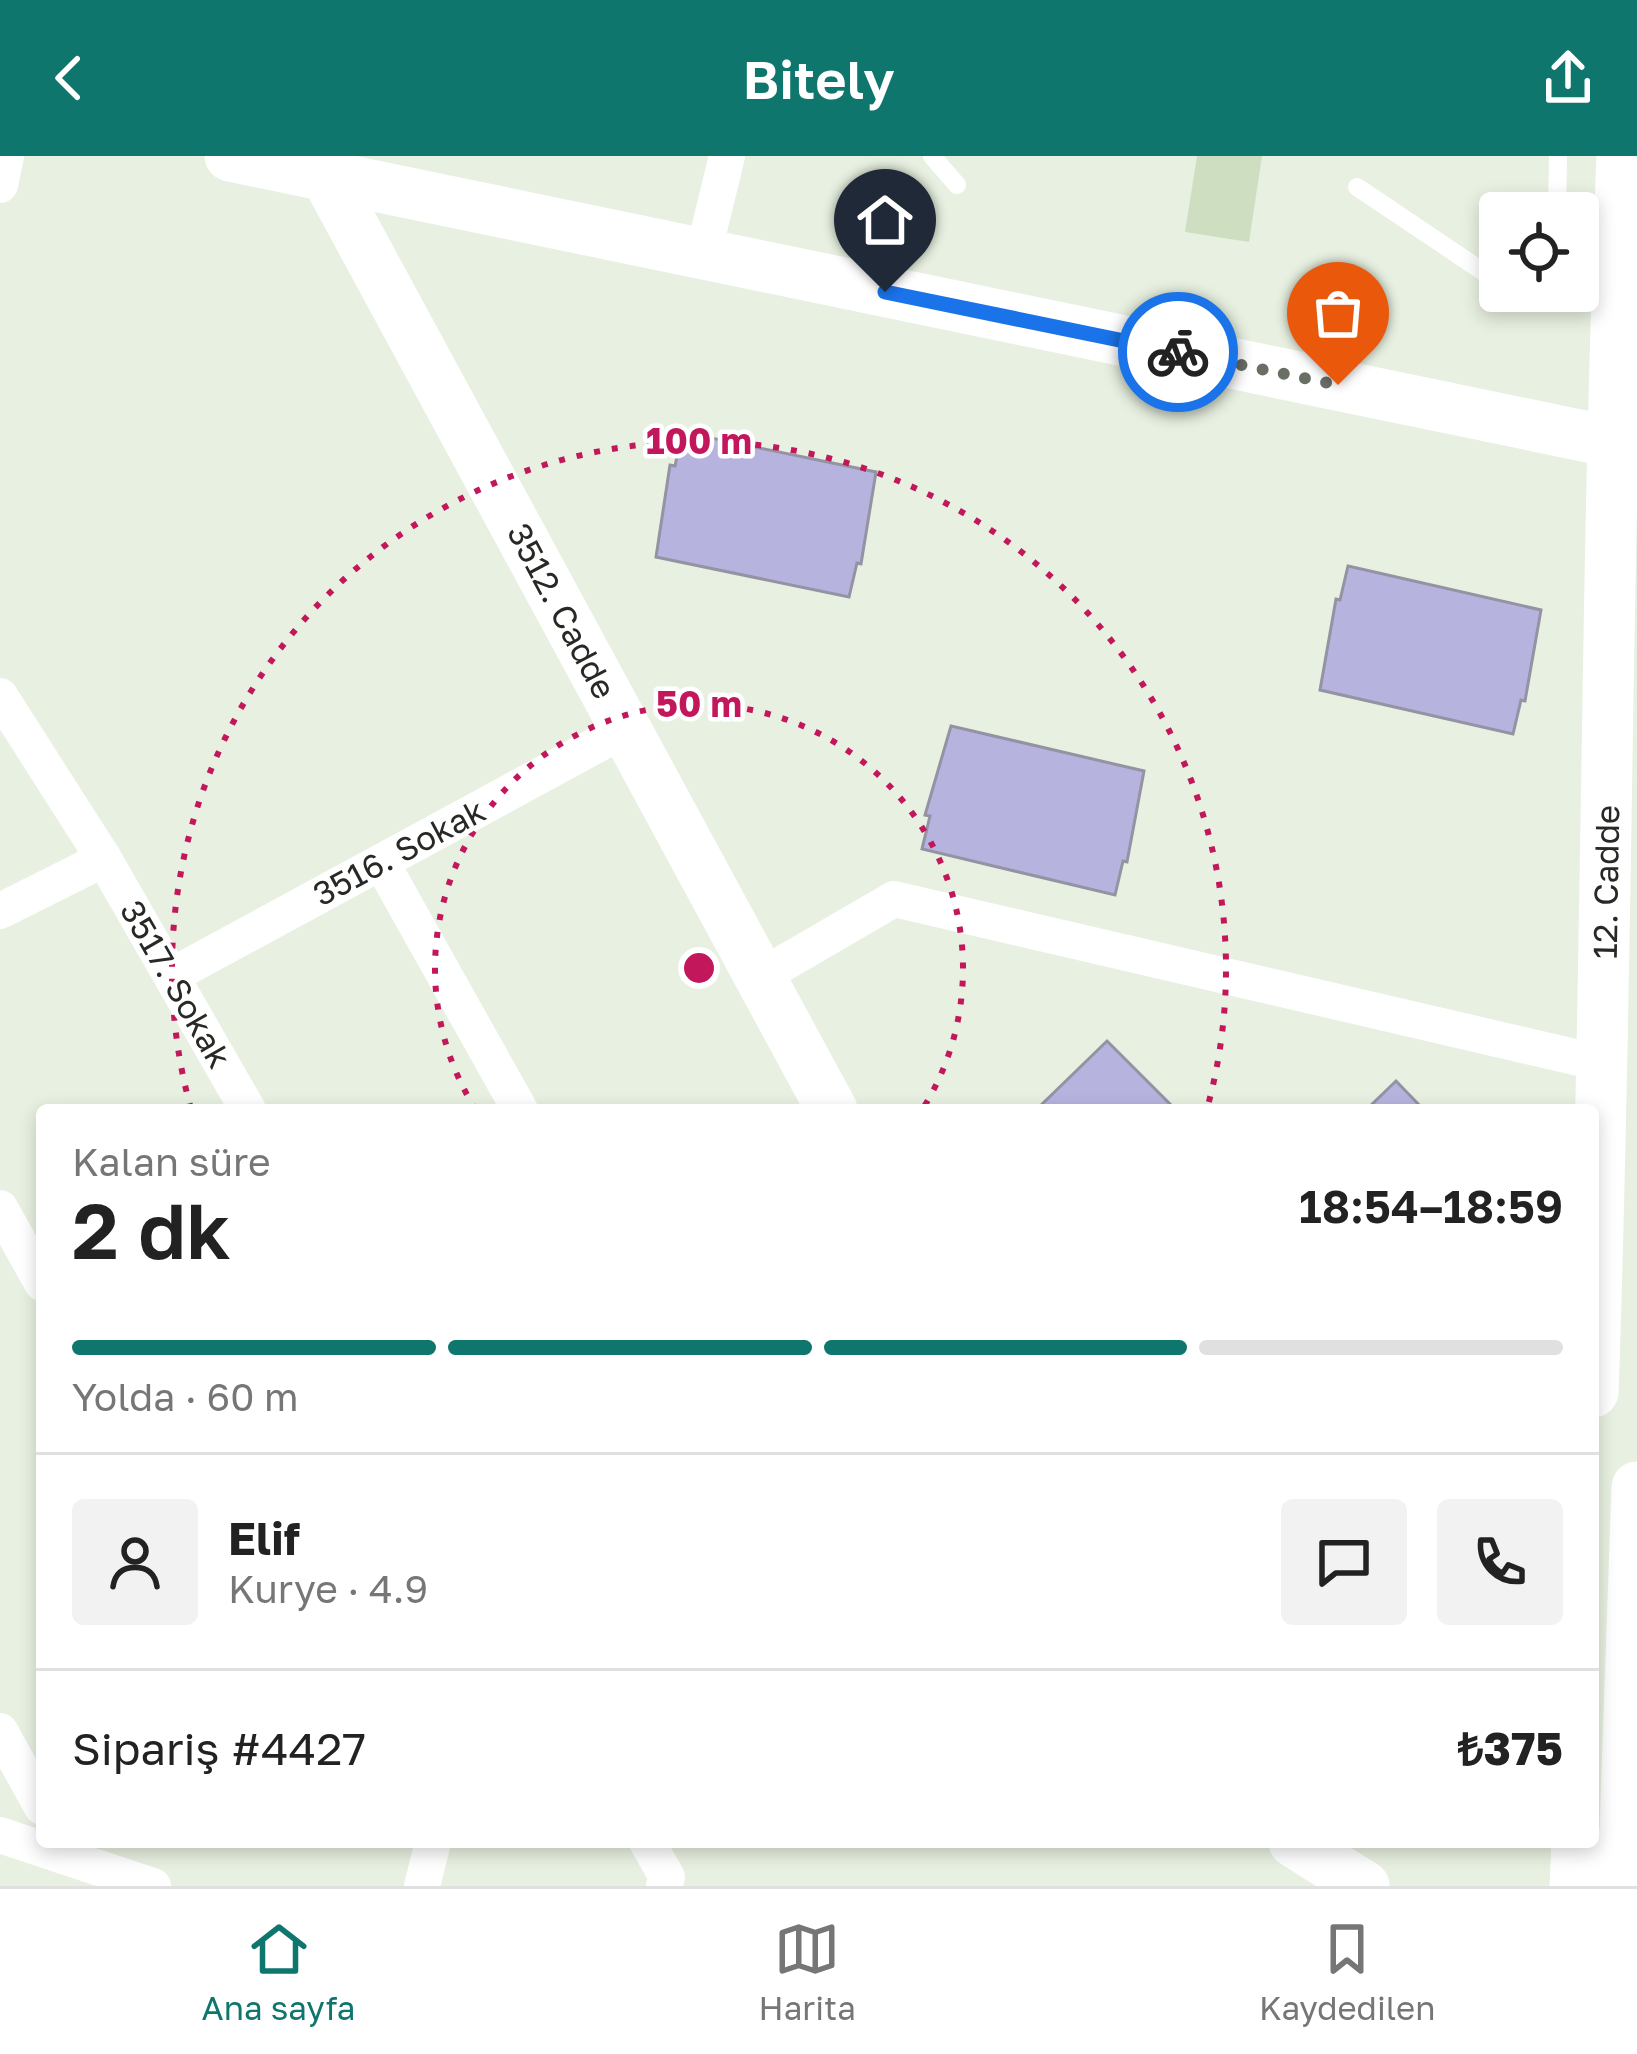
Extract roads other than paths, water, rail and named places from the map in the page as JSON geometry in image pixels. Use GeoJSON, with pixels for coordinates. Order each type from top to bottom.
{"type":"FeatureCollection","features":[{"type":"Feature","properties":{"kind":"street"},"geometry":{"type":"LineString","coordinates":[[0,185],[6,156]]}},
{"type":"Feature","properties":{"kind":"street"},"geometry":{"type":"LineString","coordinates":[[230,156],[1624,444]]}},
{"type":"Feature","properties":{"kind":"street"},"geometry":{"type":"LineString","coordinates":[[703,255],[727,156]]}},
{"type":"Feature","properties":{"kind":"street","name":"12. Cadde"},"geometry":{"type":"LineString","coordinates":[[1599,1228],[1624,444],[1622,156]]}},
{"type":"Feature","properties":{"kind":"street","name":"3512. Cadde"},"geometry":{"type":"LineString","coordinates":[[326,176],[829,1104]]}},
{"type":"Feature","properties":{"kind":"street","name":"3517. Sokak"},"geometry":{"type":"LineString","coordinates":[[0,696],[104,859],[245,1104]]}},
{"type":"Feature","properties":{"kind":"street","name":"3516. Sokak"},"geometry":{"type":"LineString","coordinates":[[171,976],[626,729]]}},
{"type":"Feature","properties":{"kind":"street"},"geometry":{"type":"LineString","coordinates":[[0,911],[104,859]]}},
{"type":"Feature","properties":{"kind":"street"},"geometry":{"type":"LineString","coordinates":[[381,862],[517,1104]]}},
{"type":"Feature","properties":{"kind":"street"},"geometry":{"type":"LineString","coordinates":[[760,977],[894,899],[1605,1064]]}},
{"type":"Feature","properties":{"kind":"street"},"geometry":{"type":"LineString","coordinates":[[0,1208],[36,1271]]}},
{"type":"Feature","properties":{"kind":"street"},"geometry":{"type":"LineString","coordinates":[[1623,1886],[1637,1487]]}},
{"type":"Feature","properties":{"kind":"street"},"geometry":{"type":"LineString","coordinates":[[0,1731],[36,1796]]}},
{"type":"Feature","properties":{"kind":"street"},"geometry":{"type":"LineString","coordinates":[[0,1835],[36,1843]]}},
{"type":"Feature","properties":{"kind":"street"},"geometry":{"type":"LineString","coordinates":[[422,1886],[432,1848]]}},
{"type":"Feature","properties":{"kind":"street"},"geometry":{"type":"LineString","coordinates":[[650,1848],[667,1877],[664,1886]]}},
{"type":"Feature","properties":{"kind":"street"},"geometry":{"type":"LineString","coordinates":[[1304,1848],[1364,1886]]}},
{"type":"Feature","properties":{"kind":"street"},"geometry":{"type":"LineString","coordinates":[[1575,1886],[1577,1848]]}},
{"type":"Feature","properties":{"kind":"street"},"geometry":{"type":"LineString","coordinates":[[66,1850],[153,1886]]}},
{"type":"Feature","properties":{"kind":"lane"},"geometry":{"type":"LineString","coordinates":[[932,156],[957,185]]}},
{"type":"Feature","properties":{"kind":"lane"},"geometry":{"type":"LineString","coordinates":[[1557,192],[1558,156]]}},
{"type":"Feature","properties":{"kind":"lane"},"geometry":{"type":"LineString","coordinates":[[1357,187],[1479,269]]}}]}
